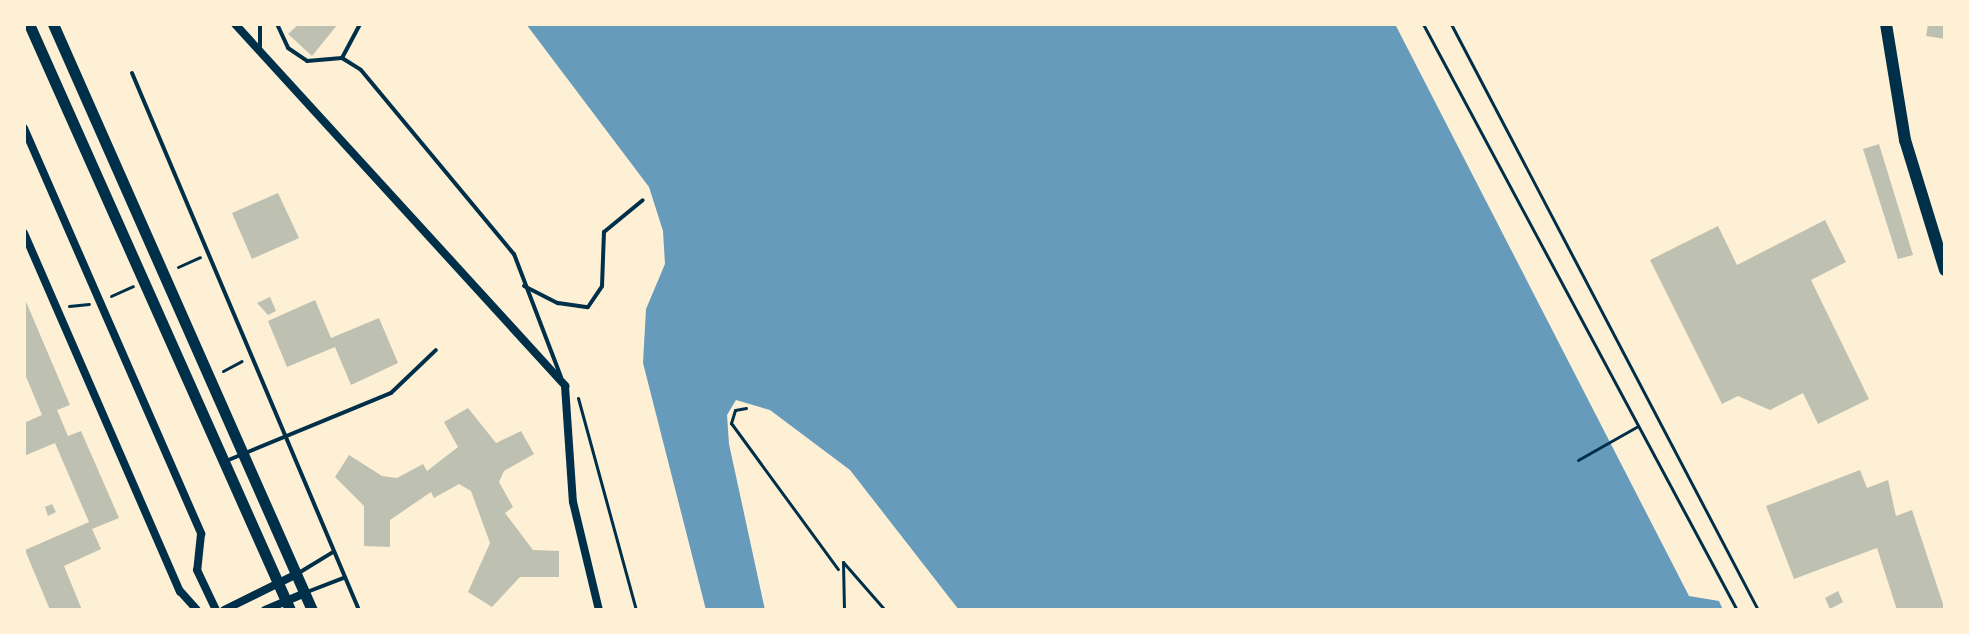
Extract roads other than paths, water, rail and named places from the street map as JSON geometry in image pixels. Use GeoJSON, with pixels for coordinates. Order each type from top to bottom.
{"type":"FeatureCollection","features":[{"type":"Feature","properties":{"kind":"main road"},"geometry":{"type":"LineString","coordinates":[[1886,24],[1905,140],[1945,270]]}},
{"type":"Feature","properties":{"kind":"street"},"geometry":{"type":"LineString","coordinates":[[29,24],[288,605]]}},
{"type":"Feature","properties":{"kind":"street"},"geometry":{"type":"LineString","coordinates":[[53,24],[312,610]]}},
{"type":"Feature","properties":{"kind":"street"},"geometry":{"type":"LineString","coordinates":[[235,24],[260,47],[565,386],[573,502],[599,610]]}},
{"type":"Feature","properties":{"kind":"street"},"geometry":{"type":"LineString","coordinates":[[24,128],[201,534],[197,570],[216,610]]}},
{"type":"Feature","properties":{"kind":"street"},"geometry":{"type":"LineString","coordinates":[[24,233],[180,591],[197,610]]}},
{"type":"Feature","properties":{"kind":"street"},"geometry":{"type":"LineString","coordinates":[[224,610],[297,574]]}},
{"type":"Feature","properties":{"kind":"street"},"geometry":{"type":"LineString","coordinates":[[265,610],[288,605],[305,593]]}},
{"type":"Feature","properties":{"kind":"lane"},"geometry":{"type":"LineString","coordinates":[[260,24],[260,47]]}},
{"type":"Feature","properties":{"kind":"lane"},"geometry":{"type":"LineString","coordinates":[[277,24],[288,48],[307,61],[342,58],[361,70],[514,254],[565,386]]}},
{"type":"Feature","properties":{"kind":"lane"},"geometry":{"type":"LineString","coordinates":[[342,58],[360,24]]}},
{"type":"Feature","properties":{"kind":"lane"},"geometry":{"type":"LineString","coordinates":[[132,73],[359,610]]}},
{"type":"Feature","properties":{"kind":"lane"},"geometry":{"type":"LineString","coordinates":[[524,286],[558,303],[588,307],[602,286],[604,232],[643,200]]}},
{"type":"Feature","properties":{"kind":"lane"},"geometry":{"type":"LineString","coordinates":[[226,461],[391,393],[436,350]]}},
{"type":"Feature","properties":{"kind":"lane"},"geometry":{"type":"LineString","coordinates":[[297,574],[333,552]]}},
{"type":"Feature","properties":{"kind":"lane"},"geometry":{"type":"LineString","coordinates":[[305,593],[344,578]]}},
{"type":"Feature","properties":{"kind":"water"},"geometry":{"type":"Polygon","coordinates":[[[526,24],[1395,24],[1689,596],[1719,601],[1723,610],[959,610],[850,470],[770,410],[736,400],[727,415],[729,444],[765,610],[706,610],[643,363],[646,309],[665,264],[663,231],[649,187],[526,24]]]}}]}
